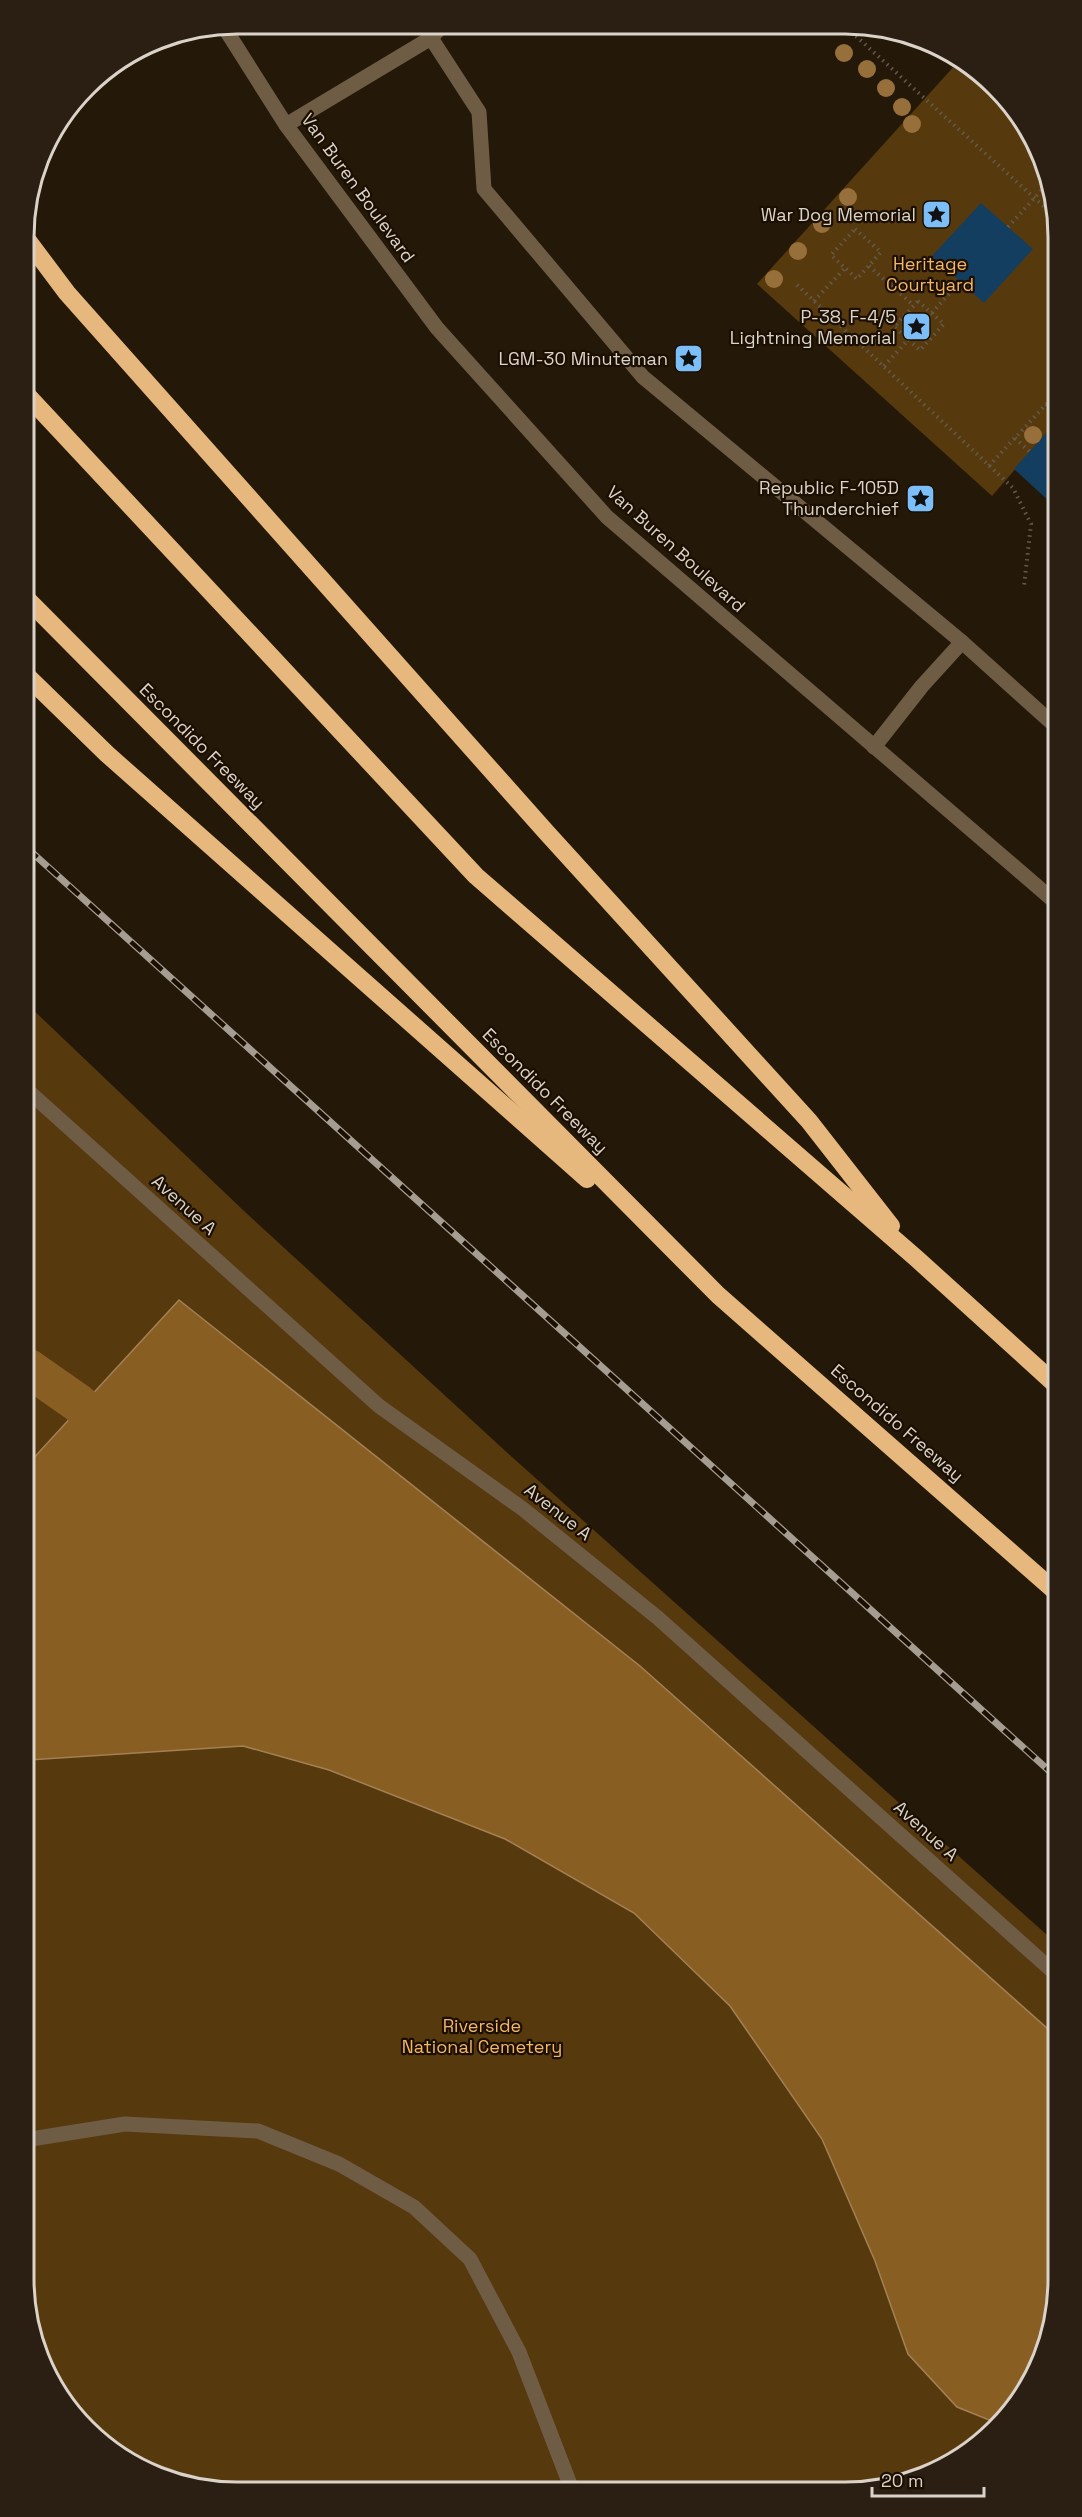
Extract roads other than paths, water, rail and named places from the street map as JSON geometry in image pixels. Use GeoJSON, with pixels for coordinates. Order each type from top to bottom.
{"type":"FeatureCollection","features":[{"type":"Feature","properties":{"kind":"highway"},"geometry":{"type":"LineString","coordinates":[[35,250],[90,320],[540,825],[809,1121],[916,1258]]}},
{"type":"Feature","properties":{"kind":"highway"},"geometry":{"type":"LineString","coordinates":[[35,404],[476,876],[916,1258],[1047,1377]]}},
{"type":"Feature","properties":{"kind":"highway","name":"Escondido Freeway"},"geometry":{"type":"LineString","coordinates":[[35,607],[718,1295],[1047,1584]]}},
{"type":"Feature","properties":{"kind":"highway"},"geometry":{"type":"LineString","coordinates":[[35,684],[107,754],[718,1295]]}},
{"type":"Feature","properties":{"kind":"street","name":"Van Buren Boulevard"},"geometry":{"type":"LineString","coordinates":[[229,35],[286,125],[437,328],[607,518],[1048,895]]}},
{"type":"Feature","properties":{"kind":"street"},"geometry":{"type":"LineString","coordinates":[[286,125],[434,35]]}},
{"type":"Feature","properties":{"kind":"street"},"geometry":{"type":"LineString","coordinates":[[431,38],[480,112],[484,189],[644,377],[962,642],[1048,719]]}},
{"type":"Feature","properties":{"kind":"street"},"geometry":{"type":"LineString","coordinates":[[874,747],[962,642]]}},
{"type":"Feature","properties":{"kind":"street","name":"Avenue A"},"geometry":{"type":"LineString","coordinates":[[35,1097],[379,1406],[523,1509],[658,1618],[1047,1967]]}},
{"type":"Feature","properties":{"kind":"street"},"geometry":{"type":"LineString","coordinates":[[34,2139],[125,2124],[258,2132],[339,2164],[414,2207],[470,2259],[519,2352],[569,2482]]}},
{"type":"Feature","properties":{"kind":"waterway"},"geometry":{"type":"LineString","coordinates":[[34,1373],[78,1403],[120,1441]]}},
{"type":"Feature","properties":{"kind":"railway"},"geometry":{"type":"LineString","coordinates":[[35,855],[1047,1769]]}},
{"type":"Feature","properties":{"kind":"place","name":"War Dog Memorial"},"geometry":{"type":"Point","coordinates":[937,215]}},
{"type":"Feature","properties":{"kind":"place","name":"P-38, F-4/5 Lightning Memorial"},"geometry":{"type":"Point","coordinates":[917,327]}},
{"type":"Feature","properties":{"kind":"place","name":"LGM-30 Minuteman"},"geometry":{"type":"Point","coordinates":[689,359]}},
{"type":"Feature","properties":{"kind":"place","name":"Republic F-105D Thunderchief"},"geometry":{"type":"Point","coordinates":[920,498]}},
{"type":"Feature","properties":{"kind":"park label","name":"Heritage Courtyard"},"geometry":{"type":"Point","coordinates":[930,274]}},
{"type":"Feature","properties":{"kind":"park label","name":"Riverside National Cemetery"},"geometry":{"type":"Point","coordinates":[482,2036]}}]}
